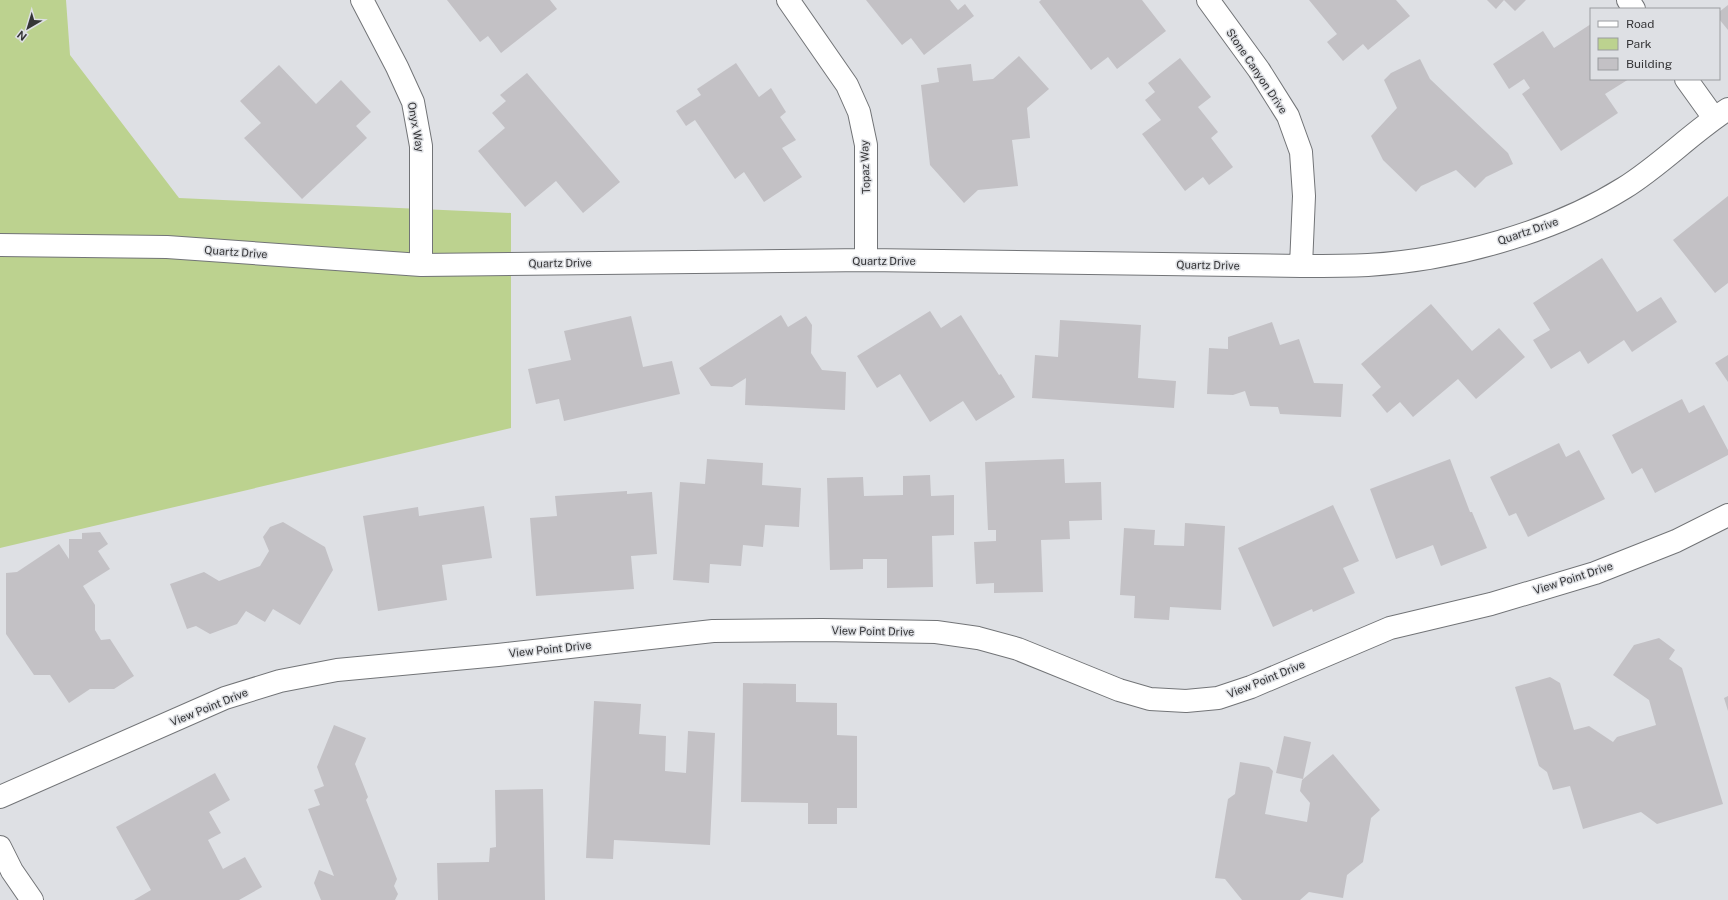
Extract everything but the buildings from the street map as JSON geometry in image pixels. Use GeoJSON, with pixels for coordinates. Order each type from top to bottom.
{"type":"FeatureCollection","features":[{"type":"Feature","properties":{"kind":"street","name":"Onyx Way"},"geometry":{"type":"LineString","coordinates":[[362,0],[397,67],[413,102],[421,146],[421,264]]}},
{"type":"Feature","properties":{"kind":"street","name":"Topaz Way"},"geometry":{"type":"LineString","coordinates":[[788,0],[847,85],[859,112],[866,145],[866,260]]}},
{"type":"Feature","properties":{"kind":"street","name":"Stone Canyon Drive"},"geometry":{"type":"LineString","coordinates":[[1208,0],[1259,70],[1288,116],[1301,152],[1304,196],[1301,266]]}},
{"type":"Feature","properties":{"kind":"street"},"geometry":{"type":"LineString","coordinates":[[1687,80],[1721,114]]}},
{"type":"Feature","properties":{"kind":"street","name":"Quartz Drive"},"geometry":{"type":"LineString","coordinates":[[0,245],[167,246],[421,264],[866,260],[1301,266],[1368,265],[1416,260],[1504,240],[1542,228],[1582,211],[1624,188],[1665,159],[1721,114]]}},
{"type":"Feature","properties":{"kind":"street","name":"View Point Drive"},"geometry":{"type":"LineString","coordinates":[[0,797],[225,698],[280,681],[337,670],[498,655],[713,631],[860,630],[936,632],[978,638],[1018,649],[1119,690],[1150,699],[1186,701],[1218,698],[1251,687],[1390,628],[1491,604],[1595,574],[1676,541],[1728,515]]}},
{"type":"Feature","properties":{"kind":"street"},"geometry":{"type":"LineString","coordinates":[[0,847],[12,871],[32,900]]}},
{"type":"Feature","properties":{"kind":"green space"},"geometry":{"type":"Polygon","coordinates":[[[0,0],[66,0],[70,55],[179,198],[511,213],[511,428],[0,548],[0,0]]]}}]}
